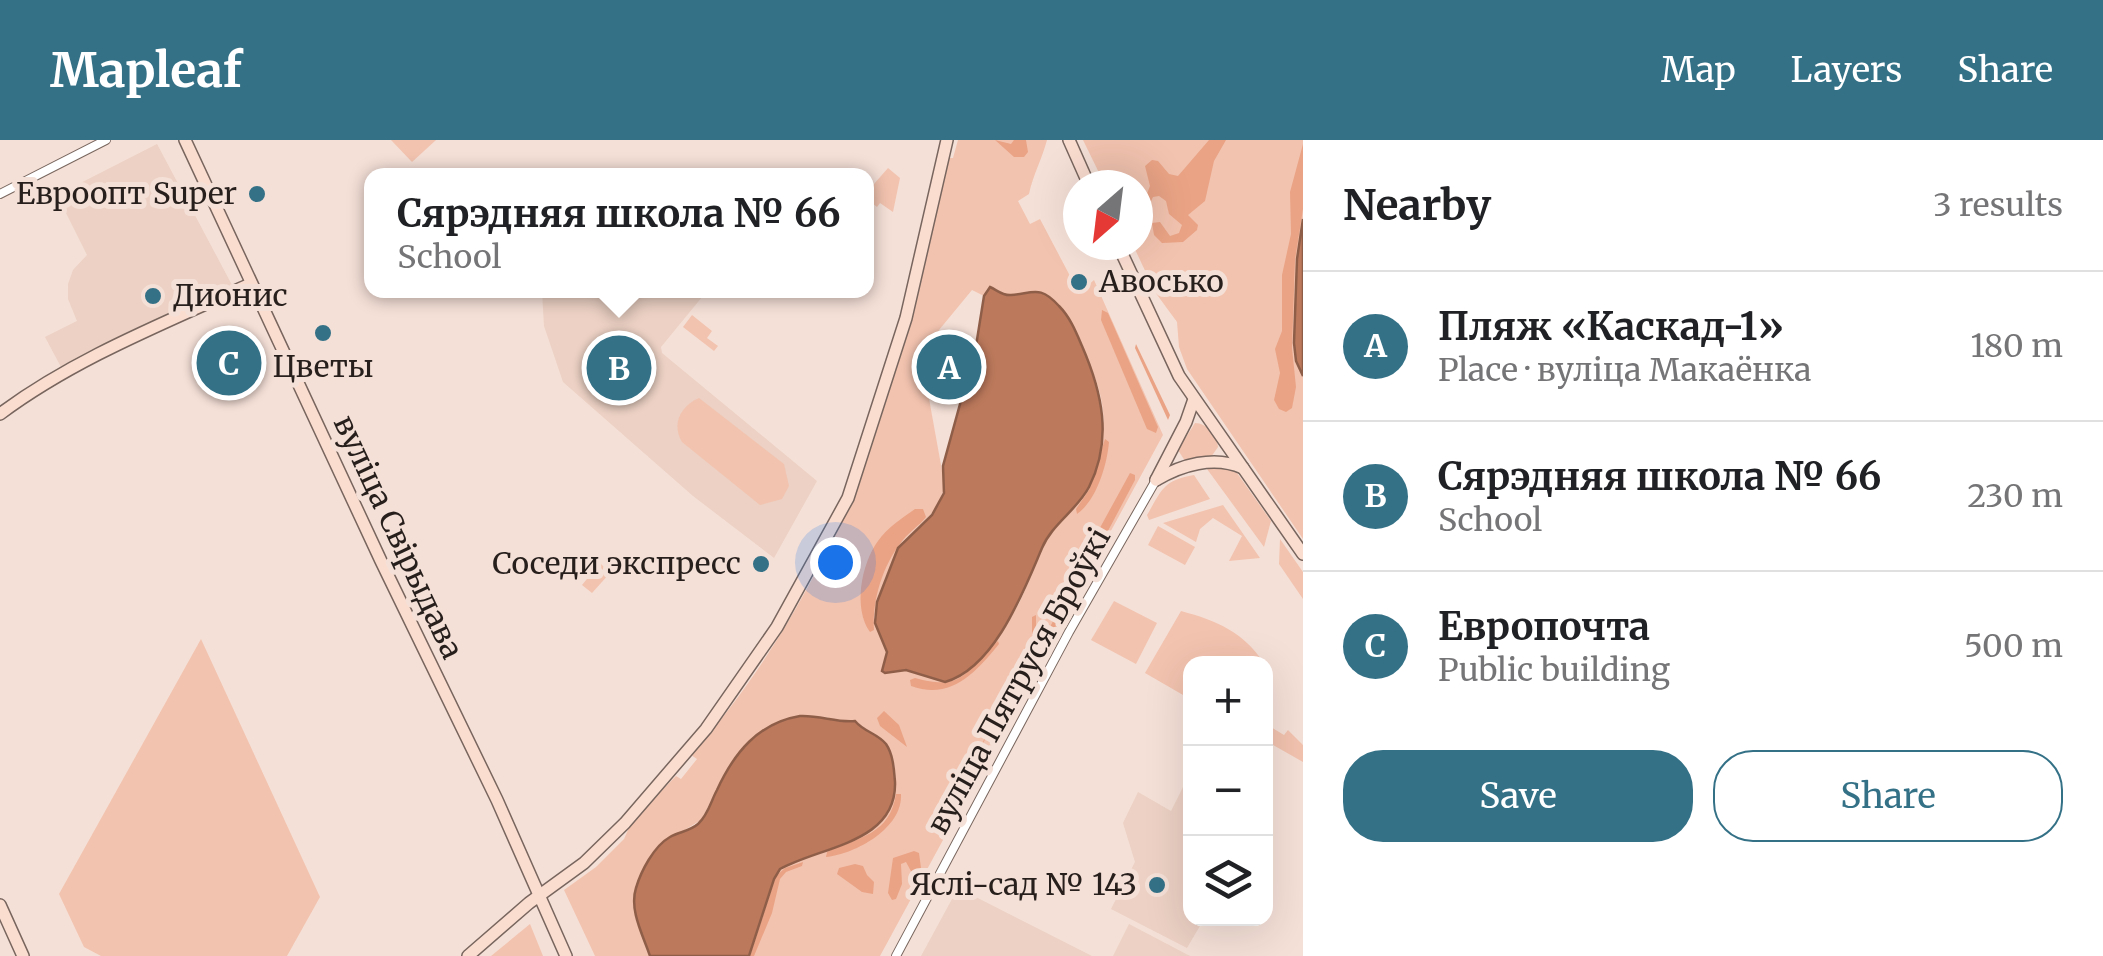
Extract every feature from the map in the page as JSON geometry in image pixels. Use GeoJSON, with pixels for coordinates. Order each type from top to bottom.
{"type":"FeatureCollection","features":[{"type":"Feature","properties":{"kind":"street"},"geometry":{"type":"LineString","coordinates":[[0,194],[106,140]]}},
{"type":"Feature","properties":{"kind":"street","name":"вуліца Свірыдава"},"geometry":{"type":"LineString","coordinates":[[185,140],[566,956]]}},
{"type":"Feature","properties":{"kind":"street"},"geometry":{"type":"LineString","coordinates":[[468,956],[571,874],[626,823],[706,729],[777,627],[848,498],[906,318],[947,140]]}},
{"type":"Feature","properties":{"kind":"street"},"geometry":{"type":"LineString","coordinates":[[1069,140],[1083,170]]}},
{"type":"Feature","properties":{"kind":"street"},"geometry":{"type":"LineString","coordinates":[[1125,260],[1194,399],[1303,554]]}},
{"type":"Feature","properties":{"kind":"street"},"geometry":{"type":"LineString","coordinates":[[0,414],[32,390],[100,352],[250,284]]}},
{"type":"Feature","properties":{"kind":"street"},"geometry":{"type":"LineString","coordinates":[[1156,480],[1194,399]]}},
{"type":"Feature","properties":{"kind":"street"},"geometry":{"type":"LineString","coordinates":[[1186,422],[1193,417],[1209,420]]}},
{"type":"Feature","properties":{"kind":"street"},"geometry":{"type":"LineString","coordinates":[[1207,464],[1220,453],[1223,440]]}},
{"type":"Feature","properties":{"kind":"street"},"geometry":{"type":"LineString","coordinates":[[1172,446],[1175,458],[1189,466]]}},
{"type":"Feature","properties":{"kind":"street"},"geometry":{"type":"LineString","coordinates":[[1156,480],[1189,466],[1220,462],[1243,468]]}},
{"type":"Feature","properties":{"kind":"street","name":"вуліца Пятруся Броўкі"},"geometry":{"type":"LineString","coordinates":[[896,956],[1069,632],[1156,480]]}},
{"type":"Feature","properties":{"kind":"street"},"geometry":{"type":"LineString","coordinates":[[0,905],[24,956]]}},
{"type":"Feature","properties":{"kind":"shaded area"},"geometry":{"type":"Polygon","coordinates":[[[391,140],[436,140],[412,162],[391,140]]]}},
{"type":"Feature","properties":{"kind":"shaded area"},"geometry":{"type":"Polygon","coordinates":[[[958,140],[1047,140],[1029,194],[1018,201],[1030,224],[1040,219],[1079,293],[1094,280],[1163,435],[880,956],[749,956],[780,869],[874,829],[888,812],[895,789],[891,755],[879,738],[854,720],[800,716],[746,744],[701,820],[660,845],[637,885],[634,909],[650,956],[595,956],[564,890],[596,867],[624,839],[632,821],[676,776],[681,779],[697,759],[691,755],[755,674],[809,586],[872,444],[905,337],[947,158],[953,158],[958,140]],[[994,288],[987,289],[984,296],[972,290],[939,330],[930,351],[926,382],[945,487],[935,510],[902,542],[885,578],[874,618],[887,652],[882,672],[906,670],[945,682],[978,659],[1008,622],[1048,536],[1084,494],[1096,468],[1103,407],[1077,337],[1065,316],[1050,302],[1031,295],[1007,295],[994,288]]]}},
{"type":"Feature","properties":{"kind":"shaded area"},"geometry":{"type":"Polygon","coordinates":[[[995,140],[1011,144],[1014,140],[1026,140],[1028,152],[1024,157],[1014,157],[995,140]]]}},
{"type":"Feature","properties":{"kind":"shaded area"},"geometry":{"type":"Polygon","coordinates":[[[1083,140],[1303,140],[1303,539],[1187,369],[1179,347],[1177,322],[1155,292],[1140,260],[1153,260],[1153,170],[1098,170],[1083,140]]]}},
{"type":"Feature","properties":{"kind":"shaded area"},"geometry":{"type":"Polygon","coordinates":[[[1209,140],[1226,140],[1214,161],[1205,201],[1188,215],[1198,225],[1197,230],[1183,242],[1162,243],[1154,235],[1153,223],[1160,222],[1170,236],[1179,233],[1182,225],[1169,214],[1166,201],[1153,197],[1153,170],[1146,170],[1145,166],[1152,160],[1158,161],[1169,174],[1178,176],[1209,140]]]}},
{"type":"Feature","properties":{"kind":"shaded area"},"geometry":{"type":"Polygon","coordinates":[[[157,144],[232,285],[61,367],[45,337],[77,321],[68,299],[68,284],[73,270],[87,255],[57,195],[157,144]]]}},
{"type":"Feature","properties":{"kind":"shaded area"},"geometry":{"type":"Polygon","coordinates":[[[1303,144],[1303,209],[1295,260],[1292,348],[1296,387],[1292,408],[1286,412],[1274,400],[1280,373],[1275,349],[1282,331],[1282,275],[1291,234],[1290,192],[1303,144]]]}},
{"type":"Feature","properties":{"kind":"shaded area"},"geometry":{"type":"Polygon","coordinates":[[[888,168],[900,178],[893,212],[880,203],[877,207],[874,205],[874,184],[888,168]]]}},
{"type":"Feature","properties":{"kind":"shaded area"},"geometry":{"type":"Polygon","coordinates":[[[1303,219],[1303,376],[1294,343],[1297,259],[1303,219]]]}},
{"type":"Feature","properties":{"kind":"shaded area"},"geometry":{"type":"Polygon","coordinates":[[[990,287],[1008,295],[1042,293],[1070,320],[1099,398],[1101,451],[1089,487],[1046,539],[1006,626],[979,661],[945,682],[906,670],[885,673],[882,671],[887,652],[875,623],[877,602],[898,548],[932,515],[944,493],[943,466],[976,346],[984,296],[990,287]]]}},
{"type":"Feature","properties":{"kind":"shaded area"},"geometry":{"type":"Polygon","coordinates":[[[542,298],[701,298],[661,347],[662,353],[817,481],[774,558],[693,496],[563,382],[544,326],[542,298]]]}},
{"type":"Feature","properties":{"kind":"shaded area"},"geometry":{"type":"Polygon","coordinates":[[[1102,310],[1108,313],[1158,427],[1156,433],[1147,429],[1101,320],[1102,310]]]}},
{"type":"Feature","properties":{"kind":"shaded area"},"geometry":{"type":"Polygon","coordinates":[[[692,315],[712,331],[707,338],[718,346],[714,351],[683,327],[692,315]]]}},
{"type":"Feature","properties":{"kind":"shaded area"},"geometry":{"type":"Polygon","coordinates":[[[1136,344],[1170,415],[1168,420],[1135,348],[1136,344]]]}},
{"type":"Feature","properties":{"kind":"shaded area"},"geometry":{"type":"Polygon","coordinates":[[[699,398],[784,464],[789,486],[782,499],[760,505],[682,442],[677,428],[680,416],[699,398]]]}},
{"type":"Feature","properties":{"kind":"shaded area"},"geometry":{"type":"Polygon","coordinates":[[[1195,423],[1211,431],[1218,447],[1211,457],[1185,461],[1178,450],[1195,423]]]}},
{"type":"Feature","properties":{"kind":"shaded area"},"geometry":{"type":"Polygon","coordinates":[[[1105,439],[1109,442],[1103,472],[1090,501],[1077,514],[1076,509],[1089,490],[1105,439]]]}},
{"type":"Feature","properties":{"kind":"shaded area"},"geometry":{"type":"Polygon","coordinates":[[[1222,465],[1237,473],[1271,521],[1264,547],[1207,469],[1222,465]]]}},
{"type":"Feature","properties":{"kind":"shaded area"},"geometry":{"type":"Polygon","coordinates":[[[1130,473],[1135,480],[1048,644],[1041,652],[1033,647],[1026,653],[1024,649],[1032,637],[1032,617],[1036,615],[1036,642],[1049,628],[1130,473]]]}},
{"type":"Feature","properties":{"kind":"shaded area"},"geometry":{"type":"Polygon","coordinates":[[[1194,475],[1210,499],[1149,520],[1147,515],[1164,488],[1194,475]]]}},
{"type":"Feature","properties":{"kind":"shaded area"},"geometry":{"type":"Polygon","coordinates":[[[1223,505],[1260,558],[1229,561],[1242,536],[1213,518],[1200,529],[1196,542],[1163,523],[1223,505]]]}},
{"type":"Feature","properties":{"kind":"shaded area"},"geometry":{"type":"Polygon","coordinates":[[[915,509],[923,509],[926,517],[890,560],[877,595],[874,630],[870,632],[861,599],[867,562],[882,536],[915,509]]]}},
{"type":"Feature","properties":{"kind":"shaded area"},"geometry":{"type":"Polygon","coordinates":[[[1158,526],[1195,547],[1185,565],[1148,545],[1158,526]]]}},
{"type":"Feature","properties":{"kind":"shaded area"},"geometry":{"type":"Polygon","coordinates":[[[1280,539],[1303,572],[1303,599],[1279,564],[1280,539]]]}},
{"type":"Feature","properties":{"kind":"shaded area"},"geometry":{"type":"Polygon","coordinates":[[[600,563],[610,573],[592,593],[582,585],[600,563]]]}},
{"type":"Feature","properties":{"kind":"shaded area"},"geometry":{"type":"Polygon","coordinates":[[[1114,601],[1157,623],[1136,664],[1091,640],[1114,601]]]}},
{"type":"Feature","properties":{"kind":"shaded area"},"geometry":{"type":"Polygon","coordinates":[[[1181,611],[1228,629],[1258,656],[1183,656],[1183,695],[1145,673],[1181,611]]]}},
{"type":"Feature","properties":{"kind":"shaded area"},"geometry":{"type":"Polygon","coordinates":[[[201,639],[320,897],[287,956],[101,956],[84,947],[59,894],[201,639]]]}},
{"type":"Feature","properties":{"kind":"shaded area"},"geometry":{"type":"Polygon","coordinates":[[[998,641],[972,674],[950,687],[925,690],[911,686],[910,680],[915,678],[945,682],[963,676],[998,641]]]}},
{"type":"Feature","properties":{"kind":"shaded area"},"geometry":{"type":"Polygon","coordinates":[[[1021,665],[1022,670],[972,764],[1021,665]]]}},
{"type":"Feature","properties":{"kind":"shaded area"},"geometry":{"type":"Polygon","coordinates":[[[884,711],[899,725],[907,747],[880,726],[877,718],[884,711]]]}},
{"type":"Feature","properties":{"kind":"shaded area"},"geometry":{"type":"Polygon","coordinates":[[[800,716],[855,721],[886,744],[895,782],[884,818],[854,840],[780,869],[749,956],[650,956],[634,905],[636,888],[649,860],[664,841],[701,820],[731,764],[749,742],[772,725],[800,716]]]}},
{"type":"Feature","properties":{"kind":"shaded area"},"geometry":{"type":"Polygon","coordinates":[[[1273,728],[1284,735],[1288,730],[1303,745],[1303,762],[1273,745],[1273,728]]]}},
{"type":"Feature","properties":{"kind":"shaded area","name":"Яслі-сад № 143"},"geometry":{"type":"Polygon","coordinates":[[[1183,787],[1183,926],[1200,926],[1187,948],[1111,909],[1135,862],[1123,823],[1138,792],[1171,811],[1183,787]]]}},
{"type":"Feature","properties":{"kind":"shaded area"},"geometry":{"type":"Polygon","coordinates":[[[896,794],[901,794],[900,806],[876,837],[851,851],[826,857],[827,852],[880,826],[893,807],[896,794]]]}},
{"type":"Feature","properties":{"kind":"shaded area"},"geometry":{"type":"Polygon","coordinates":[[[919,853],[921,868],[912,873],[906,862],[901,864],[902,884],[892,900],[888,893],[893,858],[919,853]]]}},
{"type":"Feature","properties":{"kind":"shaded area"},"geometry":{"type":"Polygon","coordinates":[[[803,862],[780,879],[772,913],[754,956],[750,956],[776,876],[803,862]]]}},
{"type":"Feature","properties":{"kind":"shaded area"},"geometry":{"type":"Polygon","coordinates":[[[863,866],[874,882],[873,894],[862,892],[837,874],[839,868],[863,866]]]}},
{"type":"Feature","properties":{"kind":"shaded area"},"geometry":{"type":"Polygon","coordinates":[[[958,888],[1092,956],[921,956],[958,888]]]}},
{"type":"Feature","properties":{"kind":"shaded area"},"geometry":{"type":"Polygon","coordinates":[[[530,924],[543,956],[491,956],[530,924]]]}},
{"type":"Feature","properties":{"kind":"shaded area"},"geometry":{"type":"Polygon","coordinates":[[[1129,924],[1190,956],[1113,956],[1129,924]]]}},
{"type":"Feature","properties":{"kind":"place","name":"Евроопт Super"},"geometry":{"type":"Point","coordinates":[257,194]}},
{"type":"Feature","properties":{"kind":"place","name":"Авосько"},"geometry":{"type":"Point","coordinates":[1079,282]}},
{"type":"Feature","properties":{"kind":"place","name":"Дионис"},"geometry":{"type":"Point","coordinates":[153,296]}},
{"type":"Feature","properties":{"kind":"place","name":"Цветы"},"geometry":{"type":"Point","coordinates":[323,333]}},
{"type":"Feature","properties":{"kind":"place","name":"Европочта"},"geometry":{"type":"Point","coordinates":[229,363]}},
{"type":"Feature","properties":{"kind":"place","name":"Пляж «Каскад-1»"},"geometry":{"type":"Point","coordinates":[949,367]}},
{"type":"Feature","properties":{"kind":"place","name":"Сярэдняя школа № 66"},"geometry":{"type":"Point","coordinates":[619,368]}},
{"type":"Feature","properties":{"kind":"place","name":"Соседи экспресс"},"geometry":{"type":"Point","coordinates":[761,564]}},
{"type":"Feature","properties":{"kind":"place","name":"Яслі-сад № 143"},"geometry":{"type":"Point","coordinates":[1157,885]}}]}
